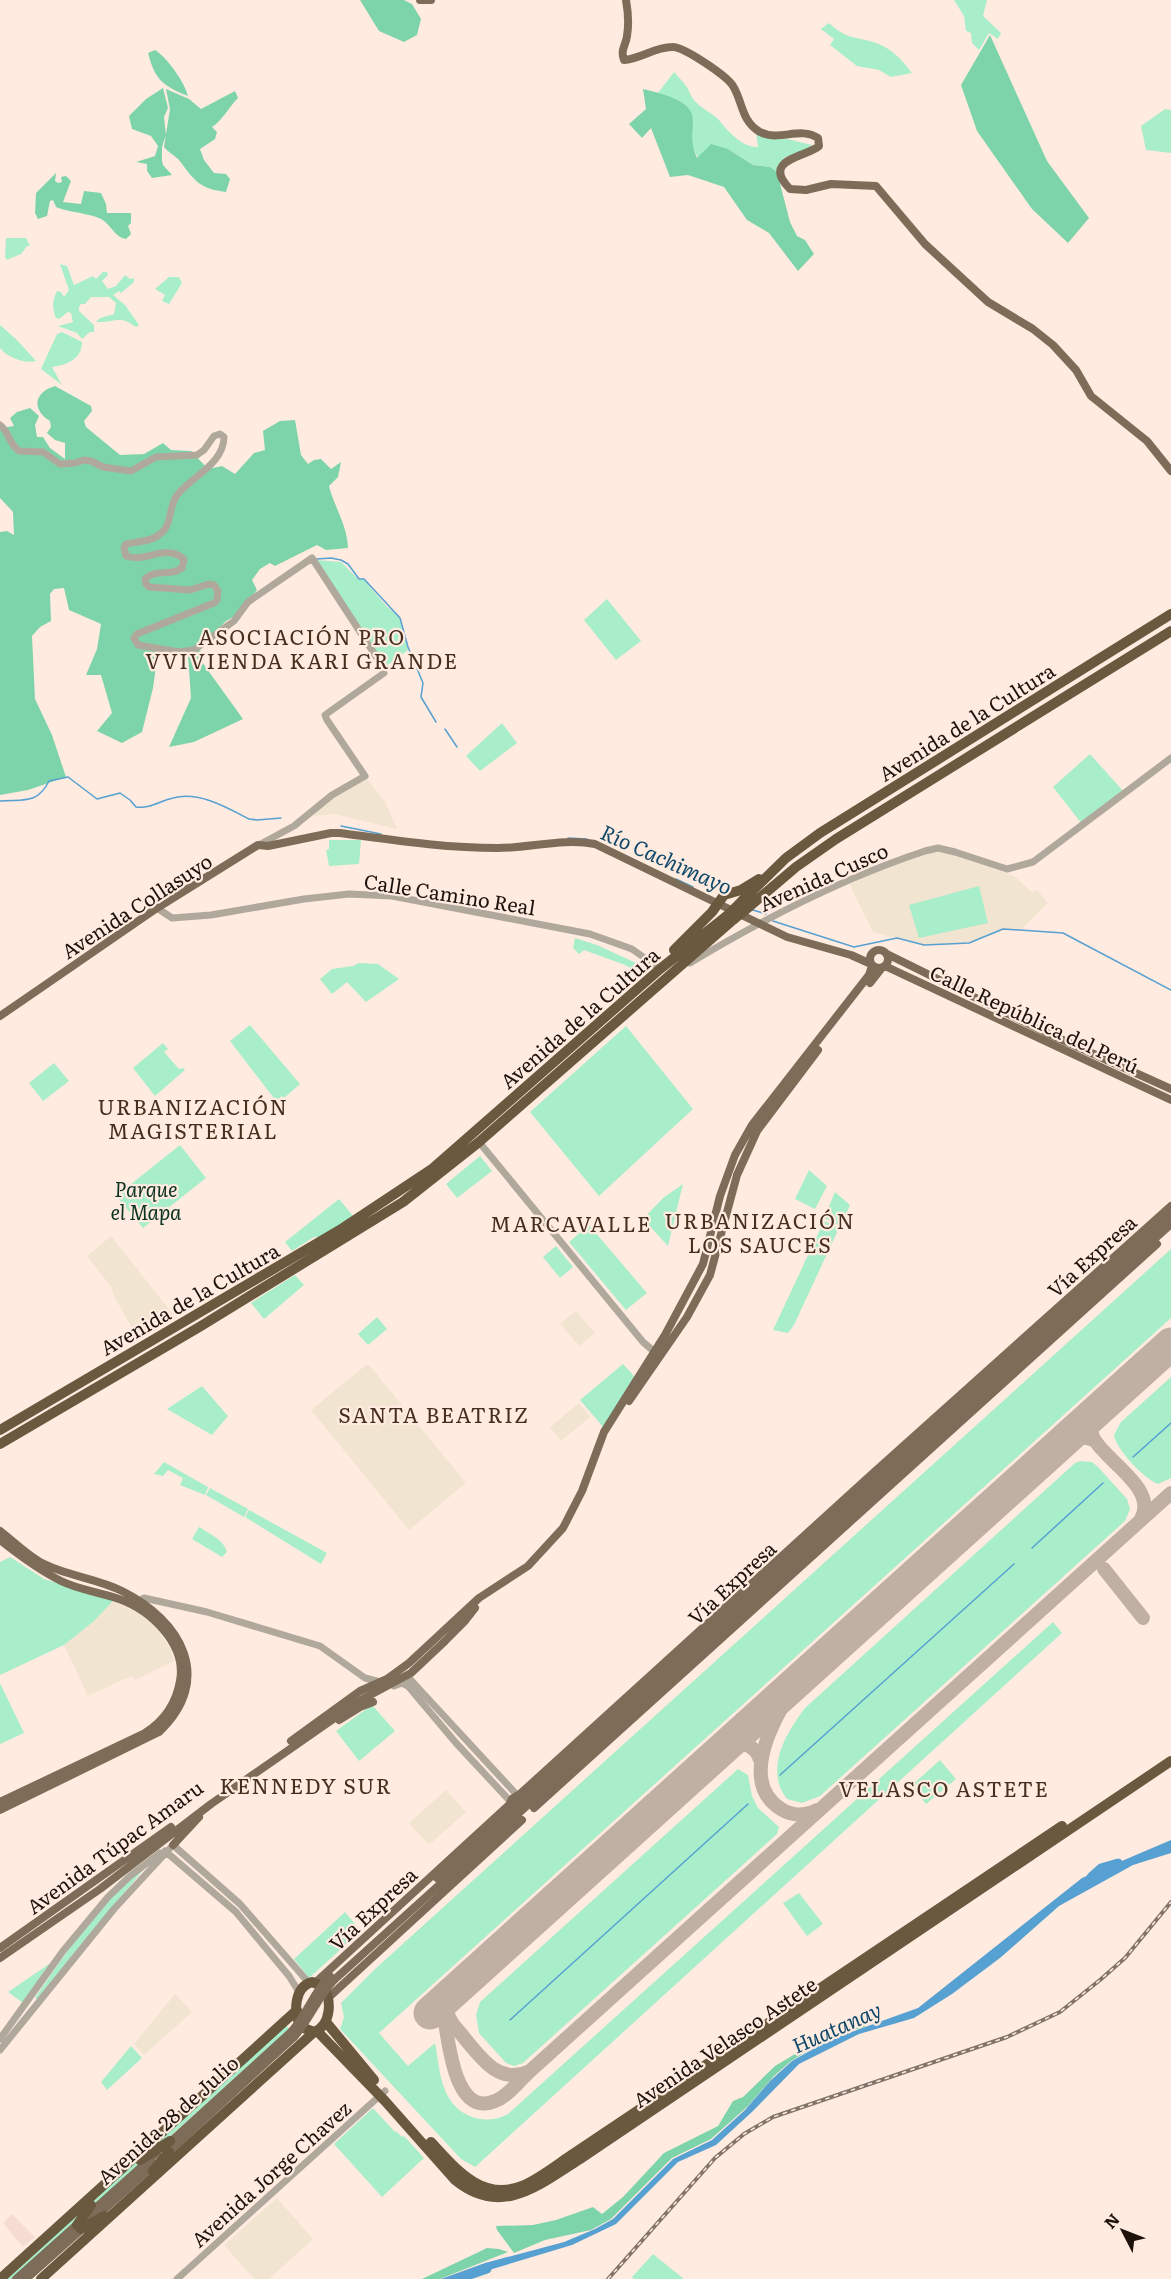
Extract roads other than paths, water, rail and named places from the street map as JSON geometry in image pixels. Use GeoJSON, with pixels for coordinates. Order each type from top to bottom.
{"type":"FeatureCollection","features":[{"type":"Feature","properties":{"kind":"highway","name":"Avenida de la Cultura"},"geometry":{"type":"LineString","coordinates":[[746,903],[786,858],[819,833],[1171,614]]}},
{"type":"Feature","properties":{"kind":"highway"},"geometry":{"type":"LineString","coordinates":[[1144,631],[1152,643]]}},
{"type":"Feature","properties":{"kind":"highway","name":"Avenida de la Cultura"},"geometry":{"type":"LineString","coordinates":[[589,1039],[660,969],[730,914],[809,857],[1171,631]]}},
{"type":"Feature","properties":{"kind":"highway"},"geometry":{"type":"LineString","coordinates":[[1028,704],[1035,716]]}},
{"type":"Feature","properties":{"kind":"highway"},"geometry":{"type":"LineString","coordinates":[[942,756],[952,768]]}},
{"type":"Feature","properties":{"kind":"highway"},"geometry":{"type":"LineString","coordinates":[[905,780],[913,792]]}},
{"type":"Feature","properties":{"kind":"highway"},"geometry":{"type":"LineString","coordinates":[[660,969],[668,957],[712,912],[719,900],[773,871]]}},
{"type":"Feature","properties":{"kind":"highway","name":"Avenida de la Cultura"},"geometry":{"type":"LineString","coordinates":[[0,1430],[365,1214],[432,1169],[515,1104],[589,1039],[677,969],[730,914]]}},
{"type":"Feature","properties":{"kind":"highway","name":"Avenida de la Cultura"},"geometry":{"type":"LineString","coordinates":[[0,1444],[368,1225],[437,1177],[479,1143],[515,1104]]}},
{"type":"Feature","properties":{"kind":"highway","name":"Avenida Velasco Astete"},"geometry":{"type":"LineString","coordinates":[[315,2031],[468,2180],[500,2190],[522,2186],[1171,1754]]}},
{"type":"Feature","properties":{"kind":"highway","name":"Avenida Velasco Astete"},"geometry":{"type":"LineString","coordinates":[[326,2022],[382,2094],[462,2186],[489,2198],[502,2198],[529,2191],[1171,1761]]}},
{"type":"Feature","properties":{"kind":"highway"},"geometry":{"type":"LineString","coordinates":[[312,1983],[325,1989],[328,1998],[326,2022],[315,2031],[301,2027],[297,2010],[298,1992],[312,1983]]}},
{"type":"Feature","properties":{"kind":"highway"},"geometry":{"type":"LineString","coordinates":[[0,2279],[297,2010]]}},
{"type":"Feature","properties":{"kind":"highway","name":"Avenida 28 de Julio"},"geometry":{"type":"LineString","coordinates":[[41,2279],[315,2031]]}},
{"type":"Feature","properties":{"kind":"highway"},"geometry":{"type":"LineString","coordinates":[[121,2171],[169,2147]]}},
{"type":"Feature","properties":{"kind":"highway"},"geometry":{"type":"LineString","coordinates":[[139,2191],[169,2147]]}},
{"type":"Feature","properties":{"kind":"highway"},"geometry":{"type":"LineString","coordinates":[[79,2227],[112,2179]]}},
{"type":"Feature","properties":{"kind":"highway"},"geometry":{"type":"LineString","coordinates":[[79,2227],[126,2202]]}},
{"type":"Feature","properties":{"kind":"main road"},"geometry":{"type":"LineString","coordinates":[[420,0],[431,0]]}},
{"type":"Feature","properties":{"kind":"main road"},"geometry":{"type":"LineString","coordinates":[[626,0],[628,25],[622,51],[624,60],[664,48],[677,47],[725,77],[732,84],[748,122],[762,133],[782,136],[804,132],[818,138],[819,146],[815,149],[790,157],[785,162],[783,179],[790,189],[801,190],[831,184],[876,186],[925,244],[988,302],[1033,329],[1053,345],[1076,370],[1090,396],[1147,441],[1171,471]]}},
{"type":"Feature","properties":{"kind":"main road"},"geometry":{"type":"LineString","coordinates":[[263,846],[340,833],[435,847],[500,848],[587,842],[719,900],[730,914],[790,938],[851,955],[880,950],[887,954],[888,960],[877,966],[869,975],[752,1125],[727,1172],[703,1264],[657,1355],[604,1432],[582,1491],[563,1528],[528,1566],[488,1591],[443,1641],[413,1668],[360,1696],[338,1714]]}},
{"type":"Feature","properties":{"kind":"main road","name":"Avenida Collasuyo"},"geometry":{"type":"LineString","coordinates":[[0,1016],[157,908],[263,846]]}},
{"type":"Feature","properties":{"kind":"main road"},"geometry":{"type":"LineString","coordinates":[[873,952],[870,957],[877,966]]}},
{"type":"Feature","properties":{"kind":"main road","name":"Calle República del Perú"},"geometry":{"type":"LineString","coordinates":[[887,954],[1074,1045],[1171,1089]]}},
{"type":"Feature","properties":{"kind":"main road","name":"Calle República del Perú"},"geometry":{"type":"LineString","coordinates":[[851,955],[1171,1100]]}},
{"type":"Feature","properties":{"kind":"main road","name":"Vía Expresa"},"geometry":{"type":"LineString","coordinates":[[328,1998],[621,1704],[871,1475],[1132,1241],[1170,1210]]}},
{"type":"Feature","properties":{"kind":"main road","name":"Vía Expresa"},"geometry":{"type":"LineString","coordinates":[[1124,1261],[1170,1210]]}},
{"type":"Feature","properties":{"kind":"main road","name":"Vía Expresa"},"geometry":{"type":"LineString","coordinates":[[312,1983],[616,1721],[1124,1261],[1171,1224]]}},
{"type":"Feature","properties":{"kind":"main road","name":"Vía Expresa"},"geometry":{"type":"LineString","coordinates":[[332,1978],[520,1805],[635,1718],[1171,1232]]}},
{"type":"Feature","properties":{"kind":"main road"},"geometry":{"type":"LineString","coordinates":[[1124,1261],[1132,1241]]}},
{"type":"Feature","properties":{"kind":"main road"},"geometry":{"type":"LineString","coordinates":[[1124,1261],[1145,1255]]}},
{"type":"Feature","properties":{"kind":"main road"},"geometry":{"type":"LineString","coordinates":[[0,1531],[38,1561],[64,1573],[119,1589],[137,1603],[167,1635],[182,1666],[173,1704],[147,1736],[0,1809]]}},
{"type":"Feature","properties":{"kind":"main road"},"geometry":{"type":"LineString","coordinates":[[0,1540],[35,1568],[64,1583],[137,1603]]}},
{"type":"Feature","properties":{"kind":"main road"},"geometry":{"type":"LineString","coordinates":[[291,1741],[368,1686],[395,1674],[477,1603]]}},
{"type":"Feature","properties":{"kind":"main road"},"geometry":{"type":"LineString","coordinates":[[660,1668],[680,1663]]}},
{"type":"Feature","properties":{"kind":"main road"},"geometry":{"type":"LineString","coordinates":[[674,1683],[680,1663]]}},
{"type":"Feature","properties":{"kind":"main road"},"geometry":{"type":"LineString","coordinates":[[287,1751],[311,1739],[353,1710],[373,1702]]}},
{"type":"Feature","properties":{"kind":"main road"},"geometry":{"type":"LineString","coordinates":[[621,1704],[616,1721],[635,1718]]}},
{"type":"Feature","properties":{"kind":"main road","name":"Avenida Túpac Amaru"},"geometry":{"type":"LineString","coordinates":[[0,1958],[103,1886],[291,1741],[338,1714]]}},
{"type":"Feature","properties":{"kind":"main road","name":"Avenida Túpac Amaru"},"geometry":{"type":"LineString","coordinates":[[0,1948],[338,1714]]}},
{"type":"Feature","properties":{"kind":"main road"},"geometry":{"type":"LineString","coordinates":[[0,1802],[131,1744]]}},
{"type":"Feature","properties":{"kind":"main road"},"geometry":{"type":"LineString","coordinates":[[173,1845],[201,1810]]}},
{"type":"Feature","properties":{"kind":"main road"},"geometry":{"type":"LineString","coordinates":[[103,1886],[112,1893]]}},
{"type":"Feature","properties":{"kind":"main road","name":"Avenida 28 de Julio"},"geometry":{"type":"LineString","coordinates":[[16,2279],[169,2147],[309,2018],[332,1978]]}},
{"type":"Feature","properties":{"kind":"main road","name":"Avenida 28 de Julio"},"geometry":{"type":"LineString","coordinates":[[26,2279],[79,2227]]}},
{"type":"Feature","properties":{"kind":"street","name":"Avenida Collasuyo"},"geometry":{"type":"LineString","coordinates":[[0,424],[6,430],[11,443],[19,451],[43,452],[60,464],[84,460],[103,467],[131,471],[156,457],[196,454],[204,450],[214,436],[220,434],[224,437],[224,444],[219,454],[203,473],[177,495],[165,529],[147,542],[126,544],[124,548],[126,556],[134,558],[166,552],[178,554],[184,559],[183,568],[178,572],[152,573],[147,576],[145,579],[149,587],[190,590],[209,584],[214,585],[219,595],[214,603],[137,634],[134,638],[138,645],[179,652],[194,650],[234,621],[248,602],[312,558],[381,664],[384,673],[325,715],[363,776],[332,795],[294,826],[263,846]]}},
{"type":"Feature","properties":{"kind":"street","name":"Avenida Cusco"},"geometry":{"type":"LineString","coordinates":[[677,969],[758,924],[853,877],[926,851],[938,848],[1007,869],[1033,862],[1171,758]]}},
{"type":"Feature","properties":{"kind":"street","name":"Calle Camino Real"},"geometry":{"type":"LineString","coordinates":[[157,908],[172,918],[211,915],[304,898],[349,894],[392,896],[590,934],[632,949],[660,969]]}},
{"type":"Feature","properties":{"kind":"street"},"geometry":{"type":"LineString","coordinates":[[479,1143],[657,1355]]}},
{"type":"Feature","properties":{"kind":"street"},"geometry":{"type":"LineString","coordinates":[[137,1603],[144,1598],[207,1612],[320,1646],[357,1674],[368,1686]]}},
{"type":"Feature","properties":{"kind":"street"},"geometry":{"type":"LineString","coordinates":[[357,1674],[363,1684],[368,1686],[409,1683],[458,1731],[520,1805]]}},
{"type":"Feature","properties":{"kind":"street"},"geometry":{"type":"LineString","coordinates":[[409,1683],[451,1737],[520,1805]]}},
{"type":"Feature","properties":{"kind":"street"},"geometry":{"type":"LineString","coordinates":[[451,1737],[458,1731]]}},
{"type":"Feature","properties":{"kind":"street"},"geometry":{"type":"LineString","coordinates":[[0,2039],[63,1951],[112,1893],[154,1857],[173,1845],[240,1905],[312,1983]]}},
{"type":"Feature","properties":{"kind":"street"},"geometry":{"type":"LineString","coordinates":[[165,1851],[236,1912],[289,1976],[298,1992]]}},
{"type":"Feature","properties":{"kind":"street"},"geometry":{"type":"LineString","coordinates":[[0,2050],[114,1909],[165,1851]]}},
{"type":"Feature","properties":{"kind":"street","name":"Avenida Jorge Chavez"},"geometry":{"type":"LineString","coordinates":[[177,2279],[382,2094]]}},
{"type":"Feature","properties":{"kind":"water"},"geometry":{"type":"Polygon","coordinates":[[[1171,1840],[1171,1853],[1133,1865],[1059,1906],[1000,1958],[952,1994],[914,2018],[859,2034],[799,2064],[716,2145],[678,2162],[616,2224],[572,2245],[459,2279],[441,2279],[485,2263],[564,2242],[613,2219],[673,2159],[712,2140],[745,2110],[770,2081],[792,2061],[829,2040],[918,2008],[1082,1878],[1171,1840]]]}},
{"type":"Feature","properties":{"kind":"waterway"},"geometry":{"type":"LineString","coordinates":[[317,559],[331,558],[348,564],[359,579],[364,579],[400,618],[408,647],[423,683],[421,697],[436,722]]}},
{"type":"Feature","properties":{"kind":"waterway"},"geometry":{"type":"LineString","coordinates":[[445,729],[457,747]]}},
{"type":"Feature","properties":{"kind":"waterway","name":"Río Cachimayo"},"geometry":{"type":"LineString","coordinates":[[0,801],[29,799],[40,794],[49,781],[68,777],[97,799],[120,793],[136,807],[150,806],[182,796],[212,801],[249,819],[281,818]]}},
{"type":"Feature","properties":{"kind":"waterway","name":"Río Cachimayo"},"geometry":{"type":"LineString","coordinates":[[341,826],[381,834]]}},
{"type":"Feature","properties":{"kind":"waterway","name":"Río Cachimayo"},"geometry":{"type":"LineString","coordinates":[[568,838],[587,839]]}},
{"type":"Feature","properties":{"kind":"waterway","name":"Río Cachimayo"},"geometry":{"type":"LineString","coordinates":[[676,879],[693,887]]}},
{"type":"Feature","properties":{"kind":"waterway","name":"Río Cachimayo"},"geometry":{"type":"LineString","coordinates":[[753,910],[766,914]]}},
{"type":"Feature","properties":{"kind":"waterway","name":"Río Cachimayo"},"geometry":{"type":"LineString","coordinates":[[773,921],[854,947],[897,938],[924,945],[969,943],[1003,929],[1063,933],[1171,990]]}},
{"type":"Feature","properties":{"kind":"waterway"},"geometry":{"type":"LineString","coordinates":[[1133,1457],[1171,1423]]}},
{"type":"Feature","properties":{"kind":"waterway"},"geometry":{"type":"LineString","coordinates":[[1032,1548],[1103,1483]]}},
{"type":"Feature","properties":{"kind":"waterway"},"geometry":{"type":"LineString","coordinates":[[780,1775],[1014,1564]]}},
{"type":"Feature","properties":{"kind":"waterway"},"geometry":{"type":"LineString","coordinates":[[510,2020],[748,1804]]}},
{"type":"Feature","properties":{"kind":"waterway","name":"Huatanay"},"geometry":{"type":"LineString","coordinates":[[1091,1877],[1101,1868],[1118,1863]]}},
{"type":"Feature","properties":{"kind":"waterway","name":"Huatanay"},"geometry":{"type":"LineString","coordinates":[[458,2279],[487,2269]]}},
{"type":"Feature","properties":{"kind":"railway"},"geometry":{"type":"LineString","coordinates":[[608,2279],[715,2158],[744,2134],[773,2117],[1007,2037],[1060,2012],[1125,1958],[1171,1902]]}},
{"type":"Feature","properties":{"kind":"district","name":"ASOCIACIÓN PRO VVIVIENDA KARI GRANDE"},"geometry":{"type":"Point","coordinates":[302,647]}},
{"type":"Feature","properties":{"kind":"district","name":"URBANIZACIÓN MAGISTERIAL"},"geometry":{"type":"Point","coordinates":[193,1117]}},
{"type":"Feature","properties":{"kind":"district","name":"MARCAVALLE"},"geometry":{"type":"Point","coordinates":[571,1222]}},
{"type":"Feature","properties":{"kind":"district","name":"URBANIZACIÓN LOS SAUCES"},"geometry":{"type":"Point","coordinates":[760,1231]}},
{"type":"Feature","properties":{"kind":"district","name":"SANTA BEATRIZ"},"geometry":{"type":"Point","coordinates":[434,1413]}},
{"type":"Feature","properties":{"kind":"district","name":"KENNEDY SUR"},"geometry":{"type":"Point","coordinates":[306,1784]}},
{"type":"Feature","properties":{"kind":"district","name":"VELASCO ASTETE"},"geometry":{"type":"Point","coordinates":[944,1787]}},
{"type":"Feature","properties":{"kind":"park label","name":"Parque el Mapa"},"geometry":{"type":"Point","coordinates":[146,1200]}}]}
